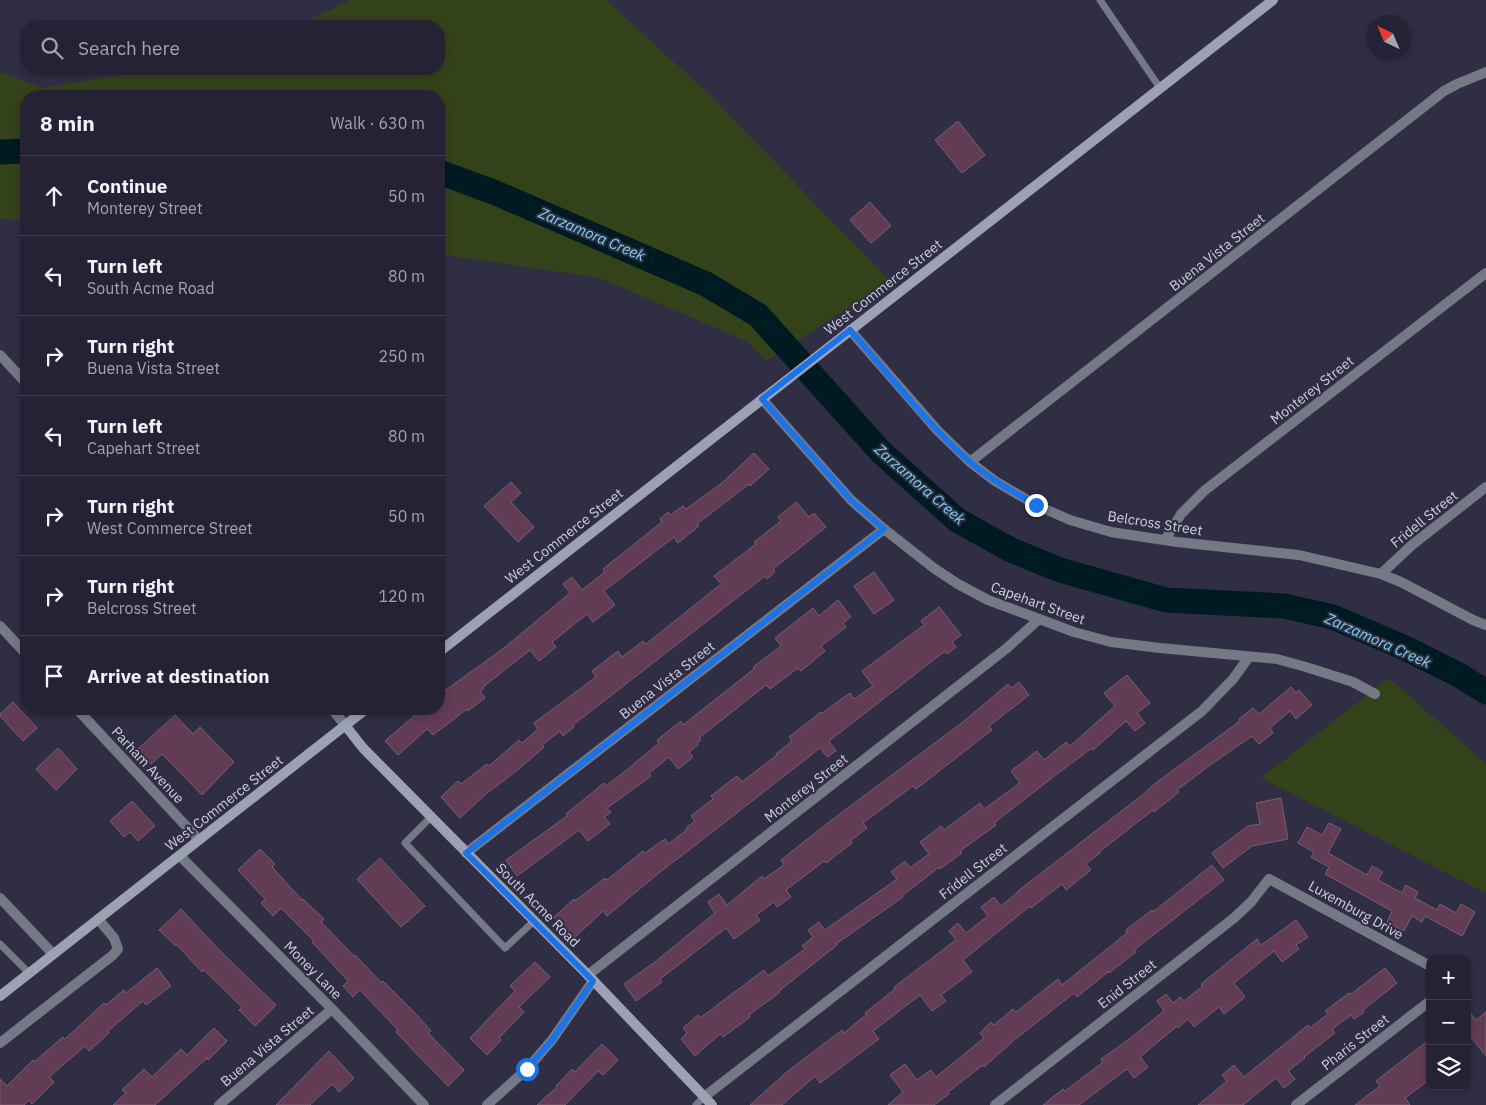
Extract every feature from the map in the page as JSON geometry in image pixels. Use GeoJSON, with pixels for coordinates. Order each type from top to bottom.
{"type":"FeatureCollection","features":[{"type":"Feature","properties":{"kind":"main road","name":"West Commerce Street"},"geometry":{"type":"LineString","coordinates":[[445,647],[1273,0]]}},
{"type":"Feature","properties":{"kind":"main road","name":"West Commerce Street"},"geometry":{"type":"LineString","coordinates":[[0,996],[358,715]]}},
{"type":"Feature","properties":{"kind":"main road","name":"South Acme Road"},"geometry":{"type":"LineString","coordinates":[[345,725],[363,748],[590,978],[712,1105]]}},
{"type":"Feature","properties":{"kind":"street","name":"Buena Vista Street"},"geometry":{"type":"LineString","coordinates":[[970,462],[1444,91],[1471,77],[1486,72]]}},
{"type":"Feature","properties":{"kind":"street","name":"Monterey Street"},"geometry":{"type":"LineString","coordinates":[[1165,540],[1181,514],[1204,491],[1486,273]]}},
{"type":"Feature","properties":{"kind":"street","name":"Belcross Street"},"geometry":{"type":"LineString","coordinates":[[850,330],[938,431],[970,462],[995,481],[1036,505],[1070,520],[1110,532],[1165,540],[1299,554],[1381,574],[1401,582],[1486,625]]}},
{"type":"Feature","properties":{"kind":"street"},"geometry":{"type":"LineString","coordinates":[[0,356],[20,377]]}},
{"type":"Feature","properties":{"kind":"street","name":"Capehart Street"},"geometry":{"type":"LineString","coordinates":[[762,399],[851,500],[935,569],[988,600],[1038,620],[1111,642],[1276,659],[1306,666],[1353,682],[1375,694]]}},
{"type":"Feature","properties":{"kind":"street","name":"Fridell Street"},"geometry":{"type":"LineString","coordinates":[[1381,574],[1412,545],[1486,487]]}},
{"type":"Feature","properties":{"kind":"street","name":"Buena Vista Street"},"geometry":{"type":"LineString","coordinates":[[466,853],[884,529]]}},
{"type":"Feature","properties":{"kind":"street","name":"Monterey Street"},"geometry":{"type":"LineString","coordinates":[[487,1105],[527,1069],[552,1040],[590,978],[1007,648],[1038,620]]}},
{"type":"Feature","properties":{"kind":"street"},"geometry":{"type":"LineString","coordinates":[[0,626],[20,648]]}},
{"type":"Feature","properties":{"kind":"street","name":"Fridell Street"},"geometry":{"type":"LineString","coordinates":[[704,1097],[1202,711],[1233,679],[1249,657]]}},
{"type":"Feature","properties":{"kind":"street","name":"Parham Avenue"},"geometry":{"type":"LineString","coordinates":[[83,715],[199,840]]}},
{"type":"Feature","properties":{"kind":"street"},"geometry":{"type":"LineString","coordinates":[[337,715],[345,725]]}},
{"type":"Feature","properties":{"kind":"street","name":"Money Lane"},"geometry":{"type":"LineString","coordinates":[[180,856],[424,1105]]}},
{"type":"Feature","properties":{"kind":"street","name":"Luxemburg Drive"},"geometry":{"type":"LineString","coordinates":[[1269,879],[1426,964]]}},
{"type":"Feature","properties":{"kind":"street","name":"Enid Street"},"geometry":{"type":"LineString","coordinates":[[995,1105],[1234,918],[1251,902],[1269,879]]}},
{"type":"Feature","properties":{"kind":"street"},"geometry":{"type":"LineString","coordinates":[[0,898],[53,954]]}},
{"type":"Feature","properties":{"kind":"street"},"geometry":{"type":"LineString","coordinates":[[0,1043],[113,955],[118,949],[114,938],[98,919]]}},
{"type":"Feature","properties":{"kind":"street","name":"Pharis Street"},"geometry":{"type":"LineString","coordinates":[[1296,1105],[1426,1004]]}},
{"type":"Feature","properties":{"kind":"street","name":"Buena Vista Street"},"geometry":{"type":"LineString","coordinates":[[219,1105],[332,1009]]}},
{"type":"Feature","properties":{"kind":"lane"},"geometry":{"type":"LineString","coordinates":[[1100,0],[1160,88]]}},
{"type":"Feature","properties":{"kind":"lane"},"geometry":{"type":"LineString","coordinates":[[430,817],[405,843],[506,948],[534,921]]}},
{"type":"Feature","properties":{"kind":"lane"},"geometry":{"type":"LineString","coordinates":[[0,944],[29,973]]}},
{"type":"Feature","properties":{"kind":"lane"},"geometry":{"type":"LineString","coordinates":[[696,1105],[704,1097]]}},
{"type":"Feature","properties":{"kind":"green space"},"geometry":{"type":"Polygon","coordinates":[[[351,0],[606,0],[709,94],[890,281],[766,361],[748,342],[600,278],[445,255],[445,90],[20,90],[20,220],[0,219],[0,72],[43,88],[117,75],[445,75],[445,20],[309,20],[351,0]]]}},
{"type":"Feature","properties":{"kind":"green space"},"geometry":{"type":"Polygon","coordinates":[[[1389,678],[1486,764],[1486,893],[1261,778],[1389,678]]]}},
{"type":"Feature","properties":{"kind":"building"},"geometry":{"type":"Polygon","coordinates":[[[958,121],[985,155],[962,173],[935,140],[958,121]]]}},
{"type":"Feature","properties":{"kind":"building"},"geometry":{"type":"Polygon","coordinates":[[[870,202],[891,226],[871,243],[850,220],[870,202]]]}},
{"type":"Feature","properties":{"kind":"building"},"geometry":{"type":"Polygon","coordinates":[[[754,453],[769,469],[750,486],[749,484],[697,524],[699,526],[678,543],[674,537],[604,591],[615,605],[593,622],[587,614],[552,642],[556,647],[539,661],[530,650],[483,687],[480,691],[485,698],[433,735],[427,729],[398,755],[385,741],[415,715],[445,715],[445,691],[504,648],[570,593],[563,584],[572,577],[582,590],[605,572],[603,569],[662,522],[660,519],[668,512],[670,515],[683,506],[686,509],[722,483],[754,453]]]}},
{"type":"Feature","properties":{"kind":"building"},"geometry":{"type":"Polygon","coordinates":[[[511,482],[521,493],[511,502],[534,527],[518,542],[484,506],[511,482]]]}},
{"type":"Feature","properties":{"kind":"building"},"geometry":{"type":"Polygon","coordinates":[[[796,502],[809,517],[814,513],[826,527],[773,569],[775,572],[767,579],[765,576],[573,725],[574,727],[563,736],[560,731],[542,745],[544,747],[486,794],[460,818],[441,797],[458,781],[461,784],[487,764],[489,766],[519,740],[522,743],[538,729],[534,723],[596,677],[592,671],[618,651],[622,657],[643,641],[646,644],[721,584],[714,576],[756,544],[754,542],[781,521],[778,517],[796,502]]]}},
{"type":"Feature","properties":{"kind":"building"},"geometry":{"type":"Polygon","coordinates":[[[874,572],[894,600],[874,614],[854,586],[874,572]]]}},
{"type":"Feature","properties":{"kind":"building"},"geometry":{"type":"Polygon","coordinates":[[[838,600],[851,617],[843,623],[846,627],[821,646],[825,651],[801,671],[798,668],[770,689],[766,685],[699,738],[701,740],[697,743],[698,745],[689,752],[693,757],[678,769],[669,757],[649,773],[651,776],[607,808],[611,812],[604,817],[610,824],[588,841],[579,830],[517,876],[506,860],[567,816],[566,814],[604,783],[606,786],[629,768],[659,743],[657,740],[681,721],[683,725],[754,669],[753,667],[781,646],[775,638],[813,608],[819,616],[838,600]]]}},
{"type":"Feature","properties":{"kind":"building"},"geometry":{"type":"Polygon","coordinates":[[[939,607],[961,635],[952,642],[956,647],[947,654],[945,651],[829,741],[836,751],[827,757],[820,748],[660,872],[607,916],[603,911],[574,938],[554,917],[574,899],[575,901],[605,878],[607,880],[643,851],[645,853],[665,839],[668,844],[687,830],[686,828],[695,821],[691,816],[713,799],[711,796],[737,776],[742,782],[777,755],[792,741],[789,737],[821,712],[850,693],[854,699],[873,686],[862,671],[924,625],[921,621],[939,607]]]}},
{"type":"Feature","properties":{"kind":"building"},"geometry":{"type":"Polygon","coordinates":[[[1127,675],[1150,703],[1137,713],[1145,723],[1135,731],[1126,721],[1093,750],[1092,748],[994,823],[996,825],[960,851],[962,853],[940,869],[939,867],[903,897],[836,944],[780,992],[749,1015],[750,1017],[723,1037],[720,1034],[695,1056],[681,1039],[687,1033],[683,1028],[698,1015],[700,1018],[764,970],[768,976],[805,949],[802,946],[813,937],[808,930],[819,922],[825,930],[897,879],[891,872],[905,861],[910,868],[929,854],[920,842],[941,826],[944,830],[980,803],[984,809],[1020,783],[1011,771],[1037,751],[1044,760],[1066,742],[1070,746],[1115,706],[1104,693],[1127,675]]]}},
{"type":"Feature","properties":{"kind":"building"},"geometry":{"type":"Polygon","coordinates":[[[1019,682],[1029,695],[989,726],[992,730],[916,789],[913,786],[863,823],[867,828],[850,841],[852,843],[826,863],[824,861],[786,890],[791,897],[777,907],[774,902],[756,915],[760,920],[734,939],[726,928],[660,979],[662,982],[636,1001],[624,984],[655,962],[715,913],[708,902],[719,894],[727,905],[762,876],[764,879],[784,865],[781,860],[833,819],[963,722],[1008,684],[1011,688],[1019,682]]]}},
{"type":"Feature","properties":{"kind":"building"},"geometry":{"type":"Polygon","coordinates":[[[1291,687],[1296,693],[1299,690],[1312,705],[1296,719],[1290,711],[1270,728],[1273,733],[1259,744],[1252,736],[1213,763],[1177,790],[1179,792],[1154,812],[1153,810],[1099,852],[1086,864],[1091,870],[1066,890],[1062,884],[1031,908],[1030,906],[963,960],[972,972],[941,995],[946,1001],[932,1011],[920,995],[873,1031],[879,1039],[820,1083],[815,1076],[782,1105],[750,1105],[788,1071],[842,1030],[844,1033],[895,989],[894,987],[956,940],[949,931],[958,923],[966,933],[988,916],[981,907],[994,897],[1001,906],[1157,782],[1240,721],[1239,719],[1253,708],[1259,714],[1291,687]]]}},
{"type":"Feature","properties":{"kind":"building"},"geometry":{"type":"Polygon","coordinates":[[[13,702],[20,710],[20,715],[25,715],[37,728],[23,741],[0,714],[13,702]]]}},
{"type":"Feature","properties":{"kind":"building"},"geometry":{"type":"Polygon","coordinates":[[[175,715],[193,734],[200,727],[234,762],[202,795],[162,754],[151,764],[137,750],[175,715]]]}},
{"type":"Feature","properties":{"kind":"building"},"geometry":{"type":"Polygon","coordinates":[[[58,748],[77,769],[56,790],[36,769],[58,748]]]}},
{"type":"Feature","properties":{"kind":"building"},"geometry":{"type":"Polygon","coordinates":[[[1281,798],[1288,839],[1252,846],[1223,868],[1212,853],[1248,826],[1260,824],[1256,803],[1281,798]]]}},
{"type":"Feature","properties":{"kind":"building"},"geometry":{"type":"Polygon","coordinates":[[[132,801],[155,826],[138,841],[130,832],[124,837],[110,821],[132,801]]]}},
{"type":"Feature","properties":{"kind":"building"},"geometry":{"type":"Polygon","coordinates":[[[1329,823],[1341,829],[1328,853],[1367,875],[1372,866],[1383,872],[1378,880],[1402,893],[1406,885],[1418,892],[1415,898],[1437,910],[1440,904],[1456,913],[1461,904],[1475,912],[1462,936],[1425,916],[1422,922],[1412,916],[1404,931],[1387,922],[1392,911],[1325,874],[1329,867],[1311,857],[1314,852],[1298,843],[1307,827],[1322,835],[1329,823]]]}},
{"type":"Feature","properties":{"kind":"building"},"geometry":{"type":"Polygon","coordinates":[[[260,849],[275,864],[272,867],[302,900],[324,919],[321,922],[416,1014],[431,1031],[428,1033],[464,1070],[448,1086],[396,1032],[398,1030],[360,990],[353,997],[343,986],[348,981],[312,942],[314,941],[281,908],[273,916],[261,903],[265,899],[238,870],[260,849]]]}},
{"type":"Feature","properties":{"kind":"building"},"geometry":{"type":"Polygon","coordinates":[[[380,858],[425,906],[401,927],[357,879],[380,858]]]}},
{"type":"Feature","properties":{"kind":"building"},"geometry":{"type":"Polygon","coordinates":[[[1212,865],[1224,880],[1134,950],[1136,952],[1109,973],[1077,997],[1074,993],[1013,1041],[984,1067],[983,1065],[948,1092],[949,1094],[934,1105],[888,1105],[903,1092],[890,1075],[905,1064],[917,1080],[931,1070],[936,1077],[984,1038],[980,1033],[991,1022],[994,1025],[1013,1009],[1016,1012],[1058,979],[1062,985],[1127,933],[1126,930],[1152,910],[1153,912],[1212,865]]]}},
{"type":"Feature","properties":{"kind":"building"},"geometry":{"type":"Polygon","coordinates":[[[181,909],[222,953],[276,1005],[255,1026],[239,1010],[242,1007],[204,970],[202,972],[177,945],[159,930],[181,909]]]}},
{"type":"Feature","properties":{"kind":"building"},"geometry":{"type":"Polygon","coordinates":[[[1296,920],[1308,937],[1296,945],[1299,949],[1282,962],[1274,951],[1234,983],[1245,997],[1224,1014],[1219,1007],[1194,1027],[1188,1019],[1178,1028],[1177,1026],[1140,1057],[1148,1067],[1134,1078],[1127,1069],[1079,1105],[1043,1105],[1103,1062],[1101,1059],[1164,1011],[1157,1001],[1166,994],[1173,1003],[1180,997],[1184,1001],[1203,986],[1201,984],[1257,939],[1261,945],[1296,920]]]}},
{"type":"Feature","properties":{"kind":"building"},"geometry":{"type":"Polygon","coordinates":[[[535,962],[550,977],[519,1007],[524,1012],[499,1038],[501,1040],[487,1055],[470,1038],[515,991],[510,986],[535,962]]]}},
{"type":"Feature","properties":{"kind":"building"},"geometry":{"type":"Polygon","coordinates":[[[157,968],[171,986],[146,1005],[143,1001],[108,1031],[109,1033],[89,1051],[85,1046],[49,1077],[54,1082],[32,1104],[29,1100],[24,1105],[0,1105],[0,1079],[7,1086],[33,1060],[34,1062],[63,1037],[65,1039],[104,1003],[106,1005],[124,990],[126,993],[157,968]]]}},
{"type":"Feature","properties":{"kind":"building"},"geometry":{"type":"Polygon","coordinates":[[[1385,968],[1397,983],[1363,1010],[1364,1012],[1354,1019],[1351,1015],[1332,1029],[1335,1033],[1288,1071],[1295,1079],[1284,1088],[1276,1078],[1243,1105],[1198,1105],[1227,1081],[1222,1075],[1234,1065],[1244,1077],[1308,1025],[1310,1028],[1328,1014],[1325,1011],[1385,968]]]}},
{"type":"Feature","properties":{"kind":"building"},"geometry":{"type":"Polygon","coordinates":[[[1486,1012],[1486,1056],[1471,1037],[1471,1014],[1476,1020],[1486,1012]]]}},
{"type":"Feature","properties":{"kind":"building"},"geometry":{"type":"Polygon","coordinates":[[[214,1028],[227,1041],[208,1060],[207,1058],[155,1105],[113,1105],[126,1093],[122,1090],[144,1069],[152,1077],[181,1049],[187,1055],[214,1028]]]}},
{"type":"Feature","properties":{"kind":"building"},"geometry":{"type":"Polygon","coordinates":[[[1426,1042],[1426,1082],[1405,1098],[1410,1105],[1355,1105],[1380,1086],[1376,1081],[1426,1042]]]}},
{"type":"Feature","properties":{"kind":"building"},"geometry":{"type":"Polygon","coordinates":[[[602,1044],[618,1060],[603,1075],[598,1071],[565,1105],[537,1105],[557,1087],[572,1069],[575,1072],[602,1044]]]}},
{"type":"Feature","properties":{"kind":"building"},"geometry":{"type":"Polygon","coordinates":[[[329,1051],[354,1078],[339,1092],[332,1084],[310,1105],[276,1105],[329,1051]]]}},
{"type":"Feature","properties":{"kind":"waterway","name":"Zarzamora Creek"},"geometry":{"type":"LineString","coordinates":[[0,152],[20,151]]}},
{"type":"Feature","properties":{"kind":"waterway","name":"Zarzamora Creek"},"geometry":{"type":"LineString","coordinates":[[445,174],[496,193],[706,284],[758,315],[881,452],[957,520],[1011,550],[1060,570],[1166,600],[1284,606],[1333,617],[1405,648],[1459,675],[1486,692]]}},
{"type":"Feature","properties":{"kind":"route"},"geometry":{"type":"LineString","coordinates":[[527,1069],[552,1040],[593,981],[466,853],[884,529],[851,500],[762,399],[850,330],[938,431],[970,462],[995,481],[1036,505]]}}]}
